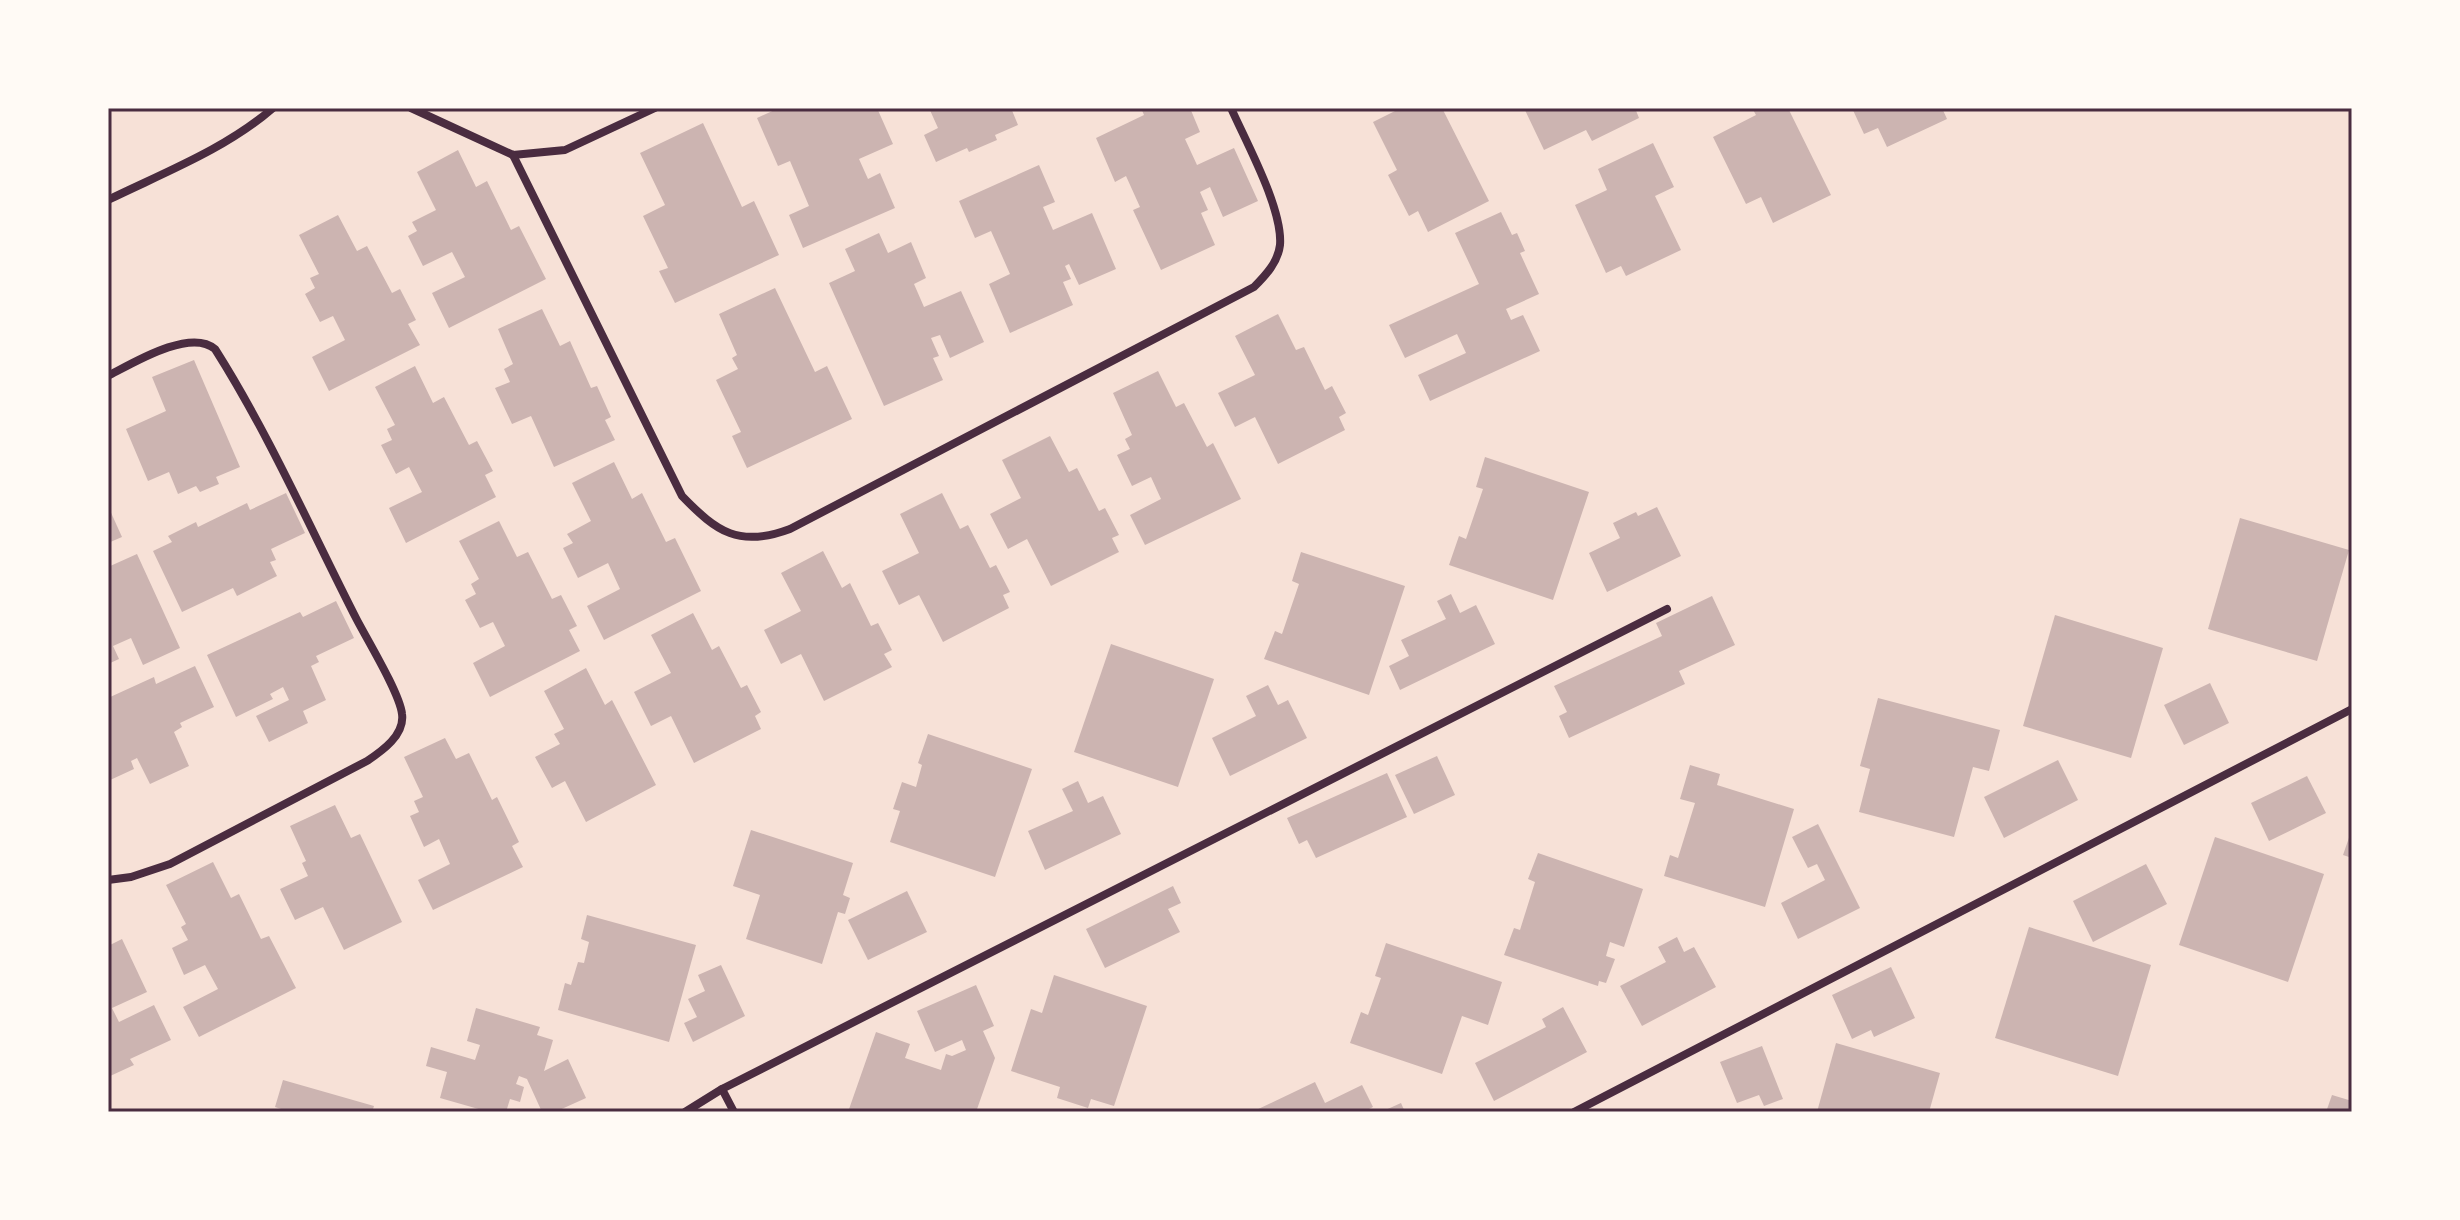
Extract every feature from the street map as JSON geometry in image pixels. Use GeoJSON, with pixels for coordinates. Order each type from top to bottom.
{"type":"FeatureCollection","features":[{"type":"Feature","properties":{"kind":"street"},"geometry":{"type":"LineString","coordinates":[[108,200],[236,135],[273,108]]}},
{"type":"Feature","properties":{"kind":"street"},"geometry":{"type":"LineString","coordinates":[[411,108],[513,155],[565,150],[655,108]]}},
{"type":"Feature","properties":{"kind":"street"},"geometry":{"type":"LineString","coordinates":[[513,155],[682,496],[715,527],[750,539],[790,529],[1254,287],[1276,260],[1280,232],[1272,202],[1231,108]]}},
{"type":"Feature","properties":{"kind":"street"},"geometry":{"type":"LineString","coordinates":[[108,376],[144,357],[188,342],[208,344],[215,349],[297,501],[403,715],[398,732],[384,749],[367,761],[170,864],[131,877],[108,880]]}},
{"type":"Feature","properties":{"kind":"street"},"geometry":{"type":"LineString","coordinates":[[685,1112],[722,1089],[1667,609]]}},
{"type":"Feature","properties":{"kind":"street"},"geometry":{"type":"LineString","coordinates":[[1574,1112],[2352,709]]}},
{"type":"Feature","properties":{"kind":"street"},"geometry":{"type":"LineString","coordinates":[[722,1089],[734,1112]]}},
{"type":"Feature","properties":{"kind":"building"},"geometry":{"type":"Polygon","coordinates":[[[779,108],[877,108],[893,144],[859,159],[868,179],[880,173],[895,208],[803,248],[789,215],[809,206],[790,161],[778,166],[757,118],[779,108]]]}},
{"type":"Feature","properties":{"kind":"building"},"geometry":{"type":"Polygon","coordinates":[[[929,108],[1011,108],[1018,125],[995,135],[997,140],[969,152],[967,148],[936,162],[924,135],[938,128],[929,108]]]}},
{"type":"Feature","properties":{"kind":"building"},"geometry":{"type":"Polygon","coordinates":[[[1141,108],[1190,108],[1200,132],[1185,139],[1197,165],[1234,148],[1258,201],[1223,217],[1210,187],[1200,192],[1208,210],[1201,213],[1215,245],[1161,270],[1133,210],[1140,207],[1126,176],[1115,182],[1096,138],[1144,115],[1141,108]]]}},
{"type":"Feature","properties":{"kind":"building"},"geometry":{"type":"Polygon","coordinates":[[[1401,108],[1442,108],[1489,201],[1428,232],[1418,211],[1409,216],[1388,175],[1397,170],[1373,122],[1401,108]]]}},
{"type":"Feature","properties":{"kind":"building"},"geometry":{"type":"Polygon","coordinates":[[[1524,108],[1635,108],[1639,118],[1592,141],[1586,130],[1544,150],[1524,108]]]}},
{"type":"Feature","properties":{"kind":"building"},"geometry":{"type":"Polygon","coordinates":[[[1752,108],[1788,108],[1831,195],[1773,223],[1761,197],[1746,204],[1713,137],[1756,115],[1752,108]]]}},
{"type":"Feature","properties":{"kind":"building"},"geometry":{"type":"Polygon","coordinates":[[[1852,108],[1942,108],[1947,119],[1887,147],[1878,128],[1864,134],[1852,108]]]}},
{"type":"Feature","properties":{"kind":"building"},"geometry":{"type":"Polygon","coordinates":[[[703,123],[742,207],[754,201],[779,255],[675,303],[659,271],[668,268],[643,216],[665,205],[640,153],[703,123]]]}},
{"type":"Feature","properties":{"kind":"building"},"geometry":{"type":"Polygon","coordinates":[[[1653,143],[1674,187],[1655,196],[1681,250],[1626,276],[1621,266],[1606,273],[1575,205],[1607,190],[1598,169],[1653,143]]]}},
{"type":"Feature","properties":{"kind":"building"},"geometry":{"type":"Polygon","coordinates":[[[458,150],[476,187],[487,181],[511,230],[519,226],[546,279],[449,328],[432,293],[465,277],[452,252],[423,266],[408,236],[417,231],[412,222],[436,210],[417,172],[458,150]]]}},
{"type":"Feature","properties":{"kind":"building"},"geometry":{"type":"Polygon","coordinates":[[[1039,165],[1055,202],[1043,207],[1053,230],[1092,213],[1116,269],[1079,285],[1069,264],[1065,266],[1071,279],[1063,282],[1073,305],[1010,333],[989,284],[1010,274],[991,231],[975,238],[959,201],[1039,165]]]}},
{"type":"Feature","properties":{"kind":"building"},"geometry":{"type":"Polygon","coordinates":[[[1501,212],[1512,235],[1517,233],[1525,251],[1520,253],[1539,294],[1506,309],[1511,320],[1523,315],[1540,351],[1430,401],[1418,375],[1466,353],[1457,334],[1405,358],[1389,325],[1479,284],[1455,233],[1501,212]]]}},
{"type":"Feature","properties":{"kind":"building"},"geometry":{"type":"Polygon","coordinates":[[[338,215],[357,251],[367,246],[392,293],[400,289],[416,320],[408,324],[420,345],[329,391],[312,357],[345,340],[333,316],[320,322],[305,294],[315,288],[310,278],[319,274],[299,235],[338,215]]]}},
{"type":"Feature","properties":{"kind":"building"},"geometry":{"type":"Polygon","coordinates":[[[879,233],[888,253],[911,242],[926,278],[914,284],[924,307],[961,291],[984,342],[950,358],[940,335],[931,338],[939,356],[933,358],[943,380],[884,406],[829,283],[855,271],[845,249],[879,233]]]}},
{"type":"Feature","properties":{"kind":"building"},"geometry":{"type":"Polygon","coordinates":[[[775,288],[815,372],[827,366],[852,419],[747,468],[732,436],[741,432],[716,380],[738,369],[732,358],[737,355],[719,314],[775,288]]]}},
{"type":"Feature","properties":{"kind":"building"},"geometry":{"type":"Polygon","coordinates":[[[542,309],[560,346],[570,341],[591,388],[597,386],[611,417],[605,420],[615,440],[554,467],[531,416],[512,424],[495,388],[510,382],[504,369],[513,364],[498,329],[542,309]]]}},
{"type":"Feature","properties":{"kind":"building"},"geometry":{"type":"Polygon","coordinates":[[[1278,314],[1296,350],[1304,347],[1325,390],[1332,386],[1346,413],[1339,417],[1345,430],[1278,464],[1255,417],[1235,427],[1218,393],[1255,375],[1235,336],[1278,314]]]}},
{"type":"Feature","properties":{"kind":"building"},"geometry":{"type":"Polygon","coordinates":[[[194,360],[240,467],[216,477],[219,484],[200,492],[196,486],[178,494],[169,472],[148,481],[126,429],[166,411],[152,377],[194,360]]]}},
{"type":"Feature","properties":{"kind":"building"},"geometry":{"type":"Polygon","coordinates":[[[415,366],[433,403],[444,397],[469,445],[477,441],[493,471],[485,475],[496,497],[406,543],[389,508],[422,492],[409,467],[396,474],[381,445],[392,440],[387,429],[395,425],[375,387],[415,366]]]}},
{"type":"Feature","properties":{"kind":"building"},"geometry":{"type":"Polygon","coordinates":[[[1158,371],[1176,407],[1184,403],[1207,447],[1213,443],[1241,499],[1145,545],[1130,515],[1161,499],[1151,477],[1132,486],[1117,455],[1130,449],[1125,439],[1132,435],[1113,393],[1158,371]]]}},
{"type":"Feature","properties":{"kind":"building"},"geometry":{"type":"Polygon","coordinates":[[[1050,436],[1069,472],[1077,468],[1099,511],[1105,508],[1119,535],[1112,538],[1119,552],[1051,586],[1027,539],[1008,549],[990,514],[1021,498],[1002,460],[1050,436]]]}},
{"type":"Feature","properties":{"kind":"building"},"geometry":{"type":"Polygon","coordinates":[[[1485,457],[1589,492],[1553,600],[1449,565],[1459,536],[1466,539],[1483,489],[1476,487],[1485,457]]]}},
{"type":"Feature","properties":{"kind":"building"},"geometry":{"type":"Polygon","coordinates":[[[614,462],[632,499],[642,493],[666,542],[675,538],[701,591],[604,640],[587,606],[620,589],[608,563],[578,578],[563,548],[573,543],[567,534],[591,521],[572,483],[614,462]]]}},
{"type":"Feature","properties":{"kind":"building"},"geometry":{"type":"Polygon","coordinates":[[[286,493],[305,533],[271,549],[276,560],[270,562],[277,576],[237,596],[233,588],[182,612],[153,551],[172,542],[168,536],[196,522],[198,527],[247,503],[250,510],[286,493]]]}},
{"type":"Feature","properties":{"kind":"building"},"geometry":{"type":"Polygon","coordinates":[[[942,493],[960,529],[968,525],[990,568],[996,565],[1010,592],[1003,595],[1009,608],[943,642],[919,595],[899,605],[882,571],[919,553],[900,514],[942,493]]]}},
{"type":"Feature","properties":{"kind":"building"},"geometry":{"type":"Polygon","coordinates":[[[108,506],[122,537],[108,543],[108,506]]]}},
{"type":"Feature","properties":{"kind":"building"},"geometry":{"type":"Polygon","coordinates":[[[1657,507],[1681,556],[1607,592],[1589,553],[1620,538],[1613,523],[1636,512],[1638,516],[1657,507]]]}},
{"type":"Feature","properties":{"kind":"building"},"geometry":{"type":"Polygon","coordinates":[[[2240,518],[2349,550],[2317,661],[2208,629],[2240,518]]]}},
{"type":"Feature","properties":{"kind":"building"},"geometry":{"type":"Polygon","coordinates":[[[499,521],[517,557],[528,552],[552,599],[561,595],[577,626],[569,630],[580,651],[490,697],[473,663],[505,646],[493,622],[480,628],[465,600],[476,594],[471,584],[479,579],[459,541],[499,521]]]}},
{"type":"Feature","properties":{"kind":"building"},"geometry":{"type":"Polygon","coordinates":[[[823,551],[842,588],[850,583],[871,626],[878,623],[892,650],[884,654],[892,667],[824,701],[801,654],[781,664],[764,630],[801,611],[781,573],[823,551]]]}},
{"type":"Feature","properties":{"kind":"building"},"geometry":{"type":"Polygon","coordinates":[[[1301,552],[1405,586],[1369,695],[1264,659],[1275,631],[1282,634],[1299,584],[1292,581],[1301,552]]]}},
{"type":"Feature","properties":{"kind":"building"},"geometry":{"type":"Polygon","coordinates":[[[137,554],[180,648],[143,665],[131,638],[113,646],[119,659],[108,664],[108,567],[137,554]]]}},
{"type":"Feature","properties":{"kind":"building"},"geometry":{"type":"Polygon","coordinates":[[[1451,594],[1460,613],[1476,605],[1495,644],[1400,690],[1389,666],[1409,656],[1401,640],[1446,619],[1437,601],[1451,594]]]}},
{"type":"Feature","properties":{"kind":"building"},"geometry":{"type":"Polygon","coordinates":[[[1712,596],[1735,645],[1679,671],[1685,684],[1569,738],[1559,716],[1567,712],[1554,686],[1662,636],[1656,623],[1712,596]]]}},
{"type":"Feature","properties":{"kind":"building"},"geometry":{"type":"Polygon","coordinates":[[[336,601],[354,638],[316,656],[319,662],[311,666],[326,700],[303,711],[308,723],[269,742],[256,716],[289,700],[283,687],[270,694],[273,699],[236,717],[207,655],[300,612],[303,617],[336,601]]]}},
{"type":"Feature","properties":{"kind":"building"},"geometry":{"type":"Polygon","coordinates":[[[693,613],[712,650],[719,646],[741,688],[747,685],[761,712],[755,716],[761,729],[694,763],[671,716],[651,726],[634,692],[671,673],[651,635],[693,613]]]}},
{"type":"Feature","properties":{"kind":"building"},"geometry":{"type":"Polygon","coordinates":[[[2055,615],[2163,648],[2131,758],[2023,726],[2055,615]]]}},
{"type":"Feature","properties":{"kind":"building"},"geometry":{"type":"Polygon","coordinates":[[[1111,644],[1214,679],[1178,787],[1074,752],[1111,644]]]}},
{"type":"Feature","properties":{"kind":"building"},"geometry":{"type":"Polygon","coordinates":[[[195,666],[214,707],[180,723],[182,727],[174,732],[189,766],[150,784],[137,758],[131,761],[134,769],[108,781],[108,698],[154,677],[156,684],[195,666]]]}},
{"type":"Feature","properties":{"kind":"building"},"geometry":{"type":"Polygon","coordinates":[[[586,668],[605,705],[612,700],[656,785],[586,822],[565,781],[552,788],[535,757],[560,744],[554,734],[564,729],[544,691],[586,668]]]}},
{"type":"Feature","properties":{"kind":"building"},"geometry":{"type":"Polygon","coordinates":[[[2210,683],[2229,723],[2184,745],[2164,705],[2210,683]]]}},
{"type":"Feature","properties":{"kind":"building"},"geometry":{"type":"Polygon","coordinates":[[[1268,685],[1278,705],[1288,700],[1307,738],[1230,776],[1212,738],[1256,716],[1246,696],[1268,685]]]}},
{"type":"Feature","properties":{"kind":"building"},"geometry":{"type":"Polygon","coordinates":[[[1878,698],[2000,730],[1989,771],[1973,767],[1954,837],[1859,812],[1870,769],[1860,766],[1878,698]]]}},
{"type":"Feature","properties":{"kind":"building"},"geometry":{"type":"Polygon","coordinates":[[[928,734],[1032,769],[995,877],[890,842],[900,811],[893,809],[902,782],[916,787],[922,765],[918,763],[928,734]]]}},
{"type":"Feature","properties":{"kind":"building"},"geometry":{"type":"Polygon","coordinates":[[[445,738],[456,759],[469,753],[492,800],[497,797],[519,842],[512,846],[523,867],[433,910],[418,880],[450,864],[439,839],[424,847],[410,816],[419,812],[414,801],[423,797],[404,757],[445,738]]]}},
{"type":"Feature","properties":{"kind":"building"},"geometry":{"type":"Polygon","coordinates":[[[1437,756],[1455,795],[1414,814],[1395,775],[1437,756]]]}},
{"type":"Feature","properties":{"kind":"building"},"geometry":{"type":"Polygon","coordinates":[[[2058,760],[2078,800],[2004,838],[1984,797],[2058,760]]]}},
{"type":"Feature","properties":{"kind":"building"},"geometry":{"type":"Polygon","coordinates":[[[1690,765],[1720,774],[1717,785],[1794,809],[1765,907],[1664,876],[1670,855],[1678,858],[1695,803],[1680,799],[1690,765]]]}},
{"type":"Feature","properties":{"kind":"building"},"geometry":{"type":"Polygon","coordinates":[[[1387,773],[1407,817],[1316,858],[1307,840],[1299,844],[1287,818],[1387,773]]]}},
{"type":"Feature","properties":{"kind":"building"},"geometry":{"type":"Polygon","coordinates":[[[2307,776],[2326,813],[2269,841],[2251,803],[2307,776]]]}},
{"type":"Feature","properties":{"kind":"building"},"geometry":{"type":"Polygon","coordinates":[[[1078,781],[1088,803],[1103,796],[1121,834],[1045,870],[1028,831],[1073,811],[1062,789],[1078,781]]]}},
{"type":"Feature","properties":{"kind":"building"},"geometry":{"type":"Polygon","coordinates":[[[335,805],[351,838],[360,834],[402,922],[344,950],[323,907],[295,920],[280,889],[308,876],[302,863],[306,861],[290,826],[335,805]]]}},
{"type":"Feature","properties":{"kind":"building"},"geometry":{"type":"Polygon","coordinates":[[[1818,824],[1860,908],[1798,939],[1781,903],[1825,880],[1817,864],[1808,868],[1792,837],[1818,824]]]}},
{"type":"Feature","properties":{"kind":"building"},"geometry":{"type":"Polygon","coordinates":[[[2352,829],[2352,858],[2343,855],[2352,829]]]}},
{"type":"Feature","properties":{"kind":"building"},"geometry":{"type":"Polygon","coordinates":[[[751,830],[853,863],[843,895],[850,898],[845,914],[838,912],[822,964],[746,939],[760,895],[733,886],[751,830]]]}},
{"type":"Feature","properties":{"kind":"building"},"geometry":{"type":"Polygon","coordinates":[[[2215,837],[2324,874],[2288,982],[2179,945],[2215,837]]]}},
{"type":"Feature","properties":{"kind":"building"},"geometry":{"type":"Polygon","coordinates":[[[1538,853],[1643,889],[1624,947],[1610,942],[1606,956],[1615,959],[1606,983],[1599,981],[1598,986],[1504,955],[1514,928],[1520,930],[1535,882],[1528,879],[1538,853]]]}},
{"type":"Feature","properties":{"kind":"building"},"geometry":{"type":"Polygon","coordinates":[[[213,862],[231,898],[239,894],[261,939],[269,936],[296,988],[199,1037],[183,1007],[218,989],[205,965],[184,975],[172,948],[188,940],[181,927],[186,924],[166,885],[213,862]]]}},
{"type":"Feature","properties":{"kind":"building"},"geometry":{"type":"Polygon","coordinates":[[[2146,864],[2167,904],[2093,942],[2073,901],[2146,864]]]}},
{"type":"Feature","properties":{"kind":"building"},"geometry":{"type":"Polygon","coordinates":[[[1173,886],[1181,903],[1168,909],[1180,932],[1105,968],[1086,929],[1173,886]]]}},
{"type":"Feature","properties":{"kind":"building"},"geometry":{"type":"Polygon","coordinates":[[[907,891],[927,932],[868,960],[848,920],[907,891]]]}},
{"type":"Feature","properties":{"kind":"building"},"geometry":{"type":"Polygon","coordinates":[[[587,915],[696,945],[669,1042],[558,1010],[565,983],[571,985],[578,962],[584,963],[589,942],[581,939],[587,915]]]}},
{"type":"Feature","properties":{"kind":"building"},"geometry":{"type":"Polygon","coordinates":[[[2029,927],[2151,965],[2118,1076],[1995,1038],[2029,927]]]}},
{"type":"Feature","properties":{"kind":"building"},"geometry":{"type":"Polygon","coordinates":[[[1677,937],[1684,952],[1694,947],[1716,987],[1642,1026],[1620,986],[1666,962],[1658,947],[1677,937]]]}},
{"type":"Feature","properties":{"kind":"building"},"geometry":{"type":"Polygon","coordinates":[[[122,939],[147,992],[112,1008],[119,1022],[154,1005],[171,1040],[130,1059],[134,1065],[108,1077],[108,946],[122,939]]]}},
{"type":"Feature","properties":{"kind":"building"},"geometry":{"type":"Polygon","coordinates":[[[1386,943],[1502,982],[1488,1025],[1462,1016],[1442,1074],[1350,1043],[1361,1012],[1368,1015],[1381,978],[1375,976],[1386,943]]]}},
{"type":"Feature","properties":{"kind":"building"},"geometry":{"type":"Polygon","coordinates":[[[721,965],[745,1016],[693,1042],[684,1023],[697,1017],[688,999],[705,991],[698,975],[721,965]]]}},
{"type":"Feature","properties":{"kind":"building"},"geometry":{"type":"Polygon","coordinates":[[[1891,967],[1915,1018],[1874,1037],[1871,1030],[1852,1039],[1832,995],[1891,967]]]}},
{"type":"Feature","properties":{"kind":"building"},"geometry":{"type":"Polygon","coordinates":[[[1054,975],[1147,1006],[1114,1106],[1091,1099],[1088,1108],[1057,1098],[1060,1087],[1011,1071],[1031,1009],[1042,1013],[1054,975]]]}},
{"type":"Feature","properties":{"kind":"building"},"geometry":{"type":"Polygon","coordinates":[[[976,985],[994,1026],[983,1031],[995,1058],[976,1112],[848,1112],[876,1032],[910,1044],[905,1058],[941,1070],[946,1054],[952,1056],[966,1050],[962,1040],[935,1052],[917,1011],[976,985]]]}},
{"type":"Feature","properties":{"kind":"building"},"geometry":{"type":"Polygon","coordinates":[[[1563,1007],[1587,1052],[1494,1101],[1475,1063],[1546,1027],[1542,1019],[1563,1007]]]}},
{"type":"Feature","properties":{"kind":"building"},"geometry":{"type":"Polygon","coordinates":[[[476,1008],[540,1027],[537,1035],[553,1040],[544,1071],[568,1059],[586,1098],[555,1112],[542,1112],[527,1079],[519,1076],[516,1084],[524,1087],[520,1102],[510,1099],[506,1112],[489,1112],[440,1098],[447,1072],[426,1066],[431,1047],[475,1060],[480,1045],[467,1041],[476,1008]]]}},
{"type":"Feature","properties":{"kind":"building"},"geometry":{"type":"Polygon","coordinates":[[[1836,1043],[1940,1073],[1929,1112],[1817,1112],[1836,1043]]]}},
{"type":"Feature","properties":{"kind":"building"},"geometry":{"type":"Polygon","coordinates":[[[1762,1046],[1783,1099],[1764,1106],[1759,1095],[1737,1103],[1720,1062],[1762,1046]]]}},
{"type":"Feature","properties":{"kind":"building"},"geometry":{"type":"Polygon","coordinates":[[[283,1080],[374,1106],[372,1112],[283,1112],[275,1107],[283,1080]]]}},
{"type":"Feature","properties":{"kind":"building"},"geometry":{"type":"Polygon","coordinates":[[[1315,1082],[1325,1103],[1362,1085],[1373,1107],[1363,1112],[1252,1112],[1315,1082]]]}},
{"type":"Feature","properties":{"kind":"building"},"geometry":{"type":"Polygon","coordinates":[[[2332,1095],[2352,1101],[2352,1112],[2326,1112],[2332,1095]]]}},
{"type":"Feature","properties":{"kind":"building"},"geometry":{"type":"Polygon","coordinates":[[[1401,1103],[1405,1112],[1381,1112],[1401,1103]]]}}]}
